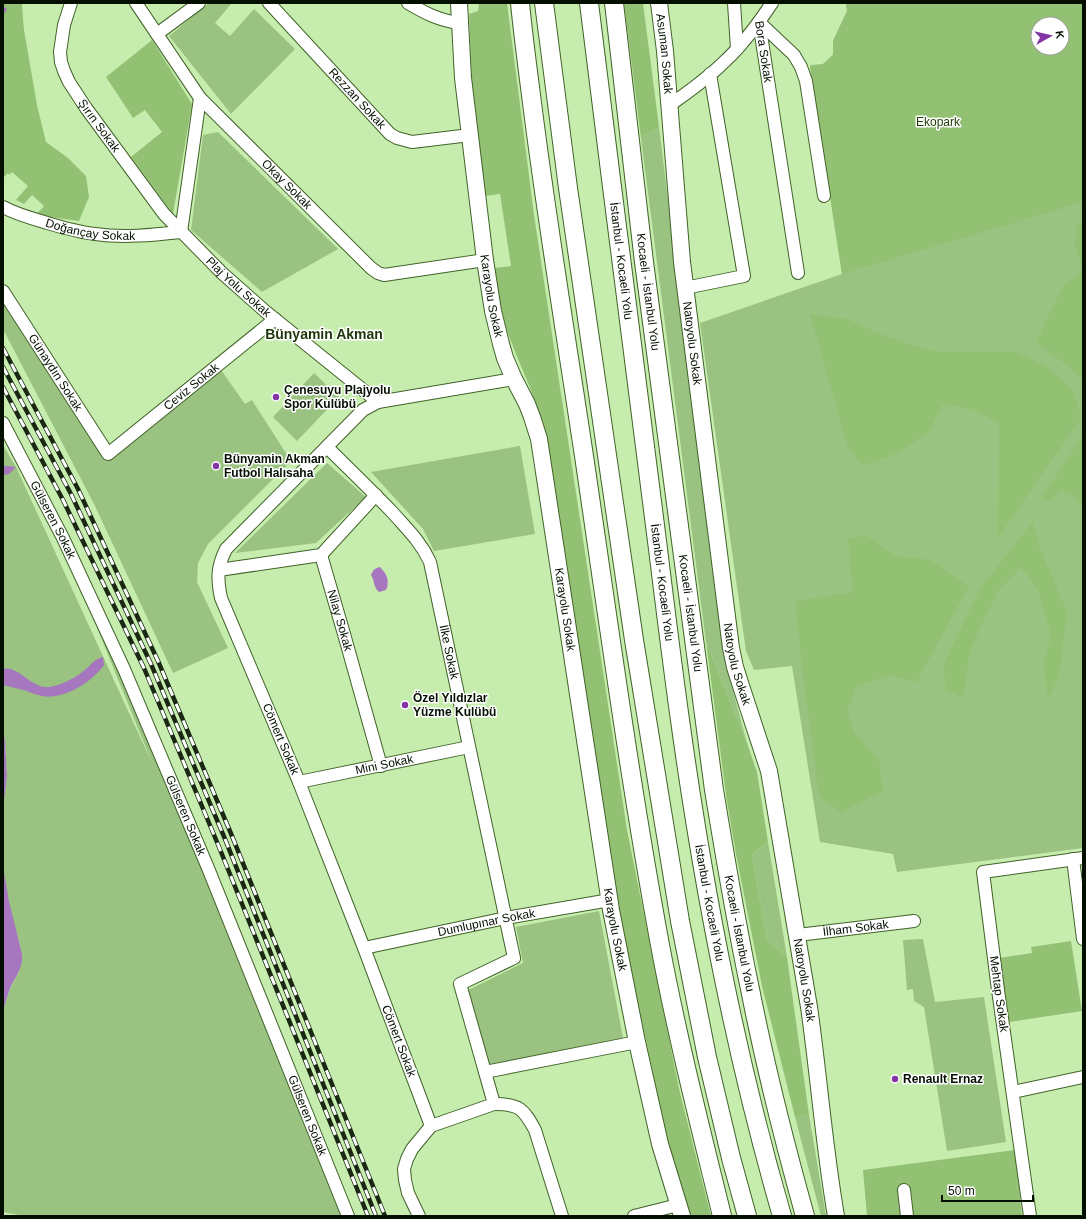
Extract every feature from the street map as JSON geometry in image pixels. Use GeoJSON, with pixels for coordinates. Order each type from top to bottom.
{"type":"FeatureCollection","features":[{"type":"Feature","properties":{"kind":"highway"},"geometry":{"type":"LineString","coordinates":[[520,3],[547,217],[646,865],[675,1021],[722,1216]]}},
{"type":"Feature","properties":{"kind":"highway"},"geometry":{"type":"LineString","coordinates":[[544,3],[570,204],[633,632],[680,921],[707,1057],[731,1158],[747,1216]]}},
{"type":"Feature","properties":{"kind":"highway","name":"İstanbul - Kocaeli Yolu"},"geometry":{"type":"LineString","coordinates":[[589,3],[680,722],[702,861],[728,1000],[742,1063],[781,1213]]}},
{"type":"Feature","properties":{"kind":"highway","name":"Kocaeli - İstanbul Yolu"},"geometry":{"type":"LineString","coordinates":[[614,3],[644,262],[714,790],[750,991],[776,1103],[805,1216]]}},
{"type":"Feature","properties":{"kind":"main road","name":"Karayolu Sokak"},"geometry":{"type":"LineString","coordinates":[[459,3],[463,78],[485,260],[493,311],[501,344],[514,379],[532,417],[539,439],[610,900],[636,1042],[660,1144],[680,1210]]}},
{"type":"Feature","properties":{"kind":"main road","name":"Asuman Sokak"},"geometry":{"type":"LineString","coordinates":[[659,3],[670,105]]}},
{"type":"Feature","properties":{"kind":"main road","name":"Natoyolu Sokak"},"geometry":{"type":"LineString","coordinates":[[670,105],[677,210],[685,288],[733,654],[741,686],[770,771],[798,935],[836,1216]]}},
{"type":"Feature","properties":{"kind":"street","name":"Şırın Sokak"},"geometry":{"type":"LineString","coordinates":[[71,3],[64,25],[60,52],[64,71],[69,82],[164,214],[181,232]]}},
{"type":"Feature","properties":{"kind":"street","name":"Okay Sokak"},"geometry":{"type":"LineString","coordinates":[[136,3],[200,98],[371,268],[384,275],[485,260]]}},
{"type":"Feature","properties":{"kind":"street"},"geometry":{"type":"LineString","coordinates":[[157,34],[199,3]]}},
{"type":"Feature","properties":{"kind":"street","name":"Rezzan Sokak"},"geometry":{"type":"LineString","coordinates":[[269,3],[390,134],[397,138],[412,142],[470,135]]}},
{"type":"Feature","properties":{"kind":"street"},"geometry":{"type":"LineString","coordinates":[[408,3],[433,17],[460,23]]}},
{"type":"Feature","properties":{"kind":"street"},"geometry":{"type":"LineString","coordinates":[[734,3],[737,49]]}},
{"type":"Feature","properties":{"kind":"street"},"geometry":{"type":"LineString","coordinates":[[670,105],[724,63],[759,22],[772,3]]}},
{"type":"Feature","properties":{"kind":"street","name":"Bora Sokak"},"geometry":{"type":"LineString","coordinates":[[759,22],[794,55],[801,67],[806,81],[824,196]]}},
{"type":"Feature","properties":{"kind":"street","name":"Bora Sokak"},"geometry":{"type":"LineString","coordinates":[[759,22],[798,273]]}},
{"type":"Feature","properties":{"kind":"street"},"geometry":{"type":"LineString","coordinates":[[685,288],[744,276],[710,74]]}},
{"type":"Feature","properties":{"kind":"street"},"geometry":{"type":"LineString","coordinates":[[181,232],[200,98]]}},
{"type":"Feature","properties":{"kind":"street","name":"Doğançay Sokak"},"geometry":{"type":"LineString","coordinates":[[6,212],[68,229],[96,234],[118,235],[181,232]]}},
{"type":"Feature","properties":{"kind":"street","name":"Plaj Yolu Sokak"},"geometry":{"type":"LineString","coordinates":[[181,232],[222,273],[274,319],[378,402]]}},
{"type":"Feature","properties":{"kind":"street","name":"Günaydın Sokak"},"geometry":{"type":"LineString","coordinates":[[3,291],[108,454]]}},
{"type":"Feature","properties":{"kind":"street","name":"Ceviz Sokak"},"geometry":{"type":"LineString","coordinates":[[108,454],[274,319]]}},
{"type":"Feature","properties":{"kind":"street"},"geometry":{"type":"LineString","coordinates":[[378,402],[514,379]]}},
{"type":"Feature","properties":{"kind":"street","name":"Cömert Sokak"},"geometry":{"type":"LineString","coordinates":[[378,402],[363,410],[226,549],[219,570],[219,587],[221,598],[299,782],[364,948],[431,1126]]}},
{"type":"Feature","properties":{"kind":"street","name":"Gülseren Sokak"},"geometry":{"type":"LineString","coordinates":[[3,423],[63,538],[127,675],[208,868],[348,1216]]}},
{"type":"Feature","properties":{"kind":"street","name":"İlke Sokak"},"geometry":{"type":"LineString","coordinates":[[327,447],[376,495],[419,542],[430,562],[514,958],[460,984],[485,1072]]}},
{"type":"Feature","properties":{"kind":"street"},"geometry":{"type":"LineString","coordinates":[[219,570],[320,555],[376,495]]}},
{"type":"Feature","properties":{"kind":"street","name":"Nilay Sokak"},"geometry":{"type":"LineString","coordinates":[[320,555],[381,766]]}},
{"type":"Feature","properties":{"kind":"street","name":"Mini Sokak"},"geometry":{"type":"LineString","coordinates":[[299,782],[469,747]]}},
{"type":"Feature","properties":{"kind":"street"},"geometry":{"type":"LineString","coordinates":[[1078,858],[1083,939]]}},
{"type":"Feature","properties":{"kind":"street","name":"Mehtap Sokak"},"geometry":{"type":"LineString","coordinates":[[1030,1216],[997,982],[984,872],[1078,858]]}},
{"type":"Feature","properties":{"kind":"street","name":"Dumlupınar Sokak"},"geometry":{"type":"LineString","coordinates":[[364,948],[506,918],[610,900]]}},
{"type":"Feature","properties":{"kind":"street","name":"İlham Sokak"},"geometry":{"type":"LineString","coordinates":[[798,935],[914,921]]}},
{"type":"Feature","properties":{"kind":"street"},"geometry":{"type":"LineString","coordinates":[[494,1104],[485,1072],[636,1042]]}},
{"type":"Feature","properties":{"kind":"street"},"geometry":{"type":"LineString","coordinates":[[1013,1092],[1083,1077]]}},
{"type":"Feature","properties":{"kind":"street"},"geometry":{"type":"LineString","coordinates":[[419,1216],[408,1193],[404,1169],[406,1159],[412,1149],[431,1126],[494,1104],[514,1106],[520,1109],[530,1121],[535,1130],[562,1216]]}},
{"type":"Feature","properties":{"kind":"street"},"geometry":{"type":"LineString","coordinates":[[904,1190],[908,1216]]}},
{"type":"Feature","properties":{"kind":"street"},"geometry":{"type":"LineString","coordinates":[[634,1216],[680,1210]]}},
{"type":"Feature","properties":{"kind":"green space"},"geometry":{"type":"Polygon","coordinates":[[[3,3],[23,3],[24,30],[37,105],[46,142],[68,158],[86,176],[89,197],[79,221],[36,215],[44,206],[32,195],[24,204],[16,200],[28,186],[12,172],[9,175],[8,173],[3,178],[3,3]]]}},
{"type":"Feature","properties":{"kind":"green space"},"geometry":{"type":"Polygon","coordinates":[[[209,3],[232,3],[215,23],[230,36],[254,9],[295,49],[231,114],[169,36],[209,3]]]}},
{"type":"Feature","properties":{"kind":"green space"},"geometry":{"type":"Polygon","coordinates":[[[479,3],[507,3],[534,215],[627,830],[680,1093],[711,1216],[689,1216],[669,1148],[623,933],[546,438],[543,424],[533,396],[506,328],[501,306],[495,268],[511,266],[500,194],[485,196],[472,86],[469,14],[478,11],[479,3]]]}},
{"type":"Feature","properties":{"kind":"green space"},"geometry":{"type":"Polygon","coordinates":[[[624,3],[643,3],[659,127],[641,138],[624,3]]]}},
{"type":"Feature","properties":{"kind":"green space"},"geometry":{"type":"Polygon","coordinates":[[[846,3],[1083,3],[1083,848],[897,872],[893,854],[820,842],[792,666],[754,670],[746,651],[700,323],[842,274],[810,65],[823,64],[833,55],[833,41],[847,11],[846,3]]]}},
{"type":"Feature","properties":{"kind":"green space","name":"Ekopark"},"geometry":{"type":"Polygon","coordinates":[[[846,3],[1083,3],[1083,202],[842,274],[810,67],[823,64],[833,55],[833,41],[847,11],[846,3]]]}},
{"type":"Feature","properties":{"kind":"green space"},"geometry":{"type":"Polygon","coordinates":[[[152,40],[192,104],[173,214],[131,157],[162,132],[145,110],[133,118],[106,77],[152,40]]]}},
{"type":"Feature","properties":{"kind":"green space"},"geometry":{"type":"Polygon","coordinates":[[[659,127],[724,654],[747,743],[706,642],[641,138],[659,127]]]}},
{"type":"Feature","properties":{"kind":"green space"},"geometry":{"type":"Polygon","coordinates":[[[218,132],[338,249],[262,292],[191,230],[203,135],[218,132]]]}},
{"type":"Feature","properties":{"kind":"green space"},"geometry":{"type":"Polygon","coordinates":[[[1083,223],[1083,380],[1064,363],[1036,343],[1051,309],[1065,283],[1077,277],[1082,266],[1075,246],[1076,225],[1083,223]]]}},
{"type":"Feature","properties":{"kind":"green space"},"geometry":{"type":"Polygon","coordinates":[[[3,299],[106,461],[221,370],[245,404],[252,400],[291,461],[208,544],[198,563],[197,582],[228,648],[173,673],[95,506],[3,329],[3,299]]]}},
{"type":"Feature","properties":{"kind":"green space"},"geometry":{"type":"Polygon","coordinates":[[[810,314],[847,319],[883,335],[938,352],[1016,352],[1046,366],[1071,388],[1082,417],[998,538],[999,423],[971,409],[943,404],[929,432],[897,453],[863,466],[847,445],[810,314]]]}},
{"type":"Feature","properties":{"kind":"green space"},"geometry":{"type":"Polygon","coordinates":[[[314,373],[339,397],[297,441],[273,417],[314,373]]]}},
{"type":"Feature","properties":{"kind":"green space"},"geometry":{"type":"Polygon","coordinates":[[[1083,435],[1083,501],[1078,504],[1072,494],[1061,491],[1049,500],[1041,499],[1083,435]]]}},
{"type":"Feature","properties":{"kind":"green space"},"geometry":{"type":"Polygon","coordinates":[[[3,445],[16,467],[153,765],[84,596],[138,711],[341,1216],[24,1216],[3,1212],[3,1010],[11,987],[19,972],[22,954],[10,907],[3,869],[3,811],[7,776],[3,729],[3,445]]]}},
{"type":"Feature","properties":{"kind":"green space"},"geometry":{"type":"Polygon","coordinates":[[[520,446],[535,534],[434,551],[423,529],[371,472],[520,446]]]}},
{"type":"Feature","properties":{"kind":"green space"},"geometry":{"type":"Polygon","coordinates":[[[327,463],[366,497],[316,543],[235,553],[327,463]]]}},
{"type":"Feature","properties":{"kind":"green space"},"geometry":{"type":"Polygon","coordinates":[[[1033,521],[1039,546],[1067,612],[1059,676],[1048,699],[1044,663],[1051,635],[1038,590],[1021,567],[998,591],[970,650],[963,698],[945,689],[944,663],[980,589],[1033,521]]]}},
{"type":"Feature","properties":{"kind":"green space"},"geometry":{"type":"Polygon","coordinates":[[[866,535],[896,556],[931,560],[969,586],[916,683],[890,675],[857,686],[847,711],[854,732],[879,760],[883,791],[841,812],[819,797],[795,601],[853,592],[848,540],[866,535]]]}},
{"type":"Feature","properties":{"kind":"green space"},"geometry":{"type":"Polygon","coordinates":[[[706,642],[747,743],[757,772],[768,842],[752,854],[767,939],[787,957],[809,1115],[795,1117],[762,986],[727,802],[706,642]]]}},
{"type":"Feature","properties":{"kind":"green space"},"geometry":{"type":"Polygon","coordinates":[[[768,842],[787,957],[767,939],[752,854],[768,842]]]}},
{"type":"Feature","properties":{"kind":"green space"},"geometry":{"type":"Polygon","coordinates":[[[599,911],[623,1038],[487,1066],[468,990],[523,963],[516,927],[599,911]]]}},
{"type":"Feature","properties":{"kind":"green space"},"geometry":{"type":"Polygon","coordinates":[[[923,939],[935,1002],[984,997],[1006,1142],[947,1151],[924,1007],[914,1001],[913,989],[907,990],[903,940],[923,939]]]}},
{"type":"Feature","properties":{"kind":"green space"},"geometry":{"type":"Polygon","coordinates":[[[1071,941],[1082,1011],[1009,1022],[999,958],[1032,953],[1031,947],[1071,941]]]}},
{"type":"Feature","properties":{"kind":"green space"},"geometry":{"type":"Polygon","coordinates":[[[809,1115],[826,1216],[821,1216],[795,1117],[809,1115]]]}},
{"type":"Feature","properties":{"kind":"green space"},"geometry":{"type":"Polygon","coordinates":[[[1015,1150],[1022,1216],[867,1216],[863,1170],[1015,1150]]]}},
{"type":"Feature","properties":{"kind":"shaded area"},"geometry":{"type":"Polygon","coordinates":[[[3,466],[16,467],[9,474],[3,475],[3,466]]]}},
{"type":"Feature","properties":{"kind":"shaded area"},"geometry":{"type":"Polygon","coordinates":[[[380,567],[386,575],[388,584],[386,590],[379,592],[371,575],[374,570],[380,567]]]}},
{"type":"Feature","properties":{"kind":"shaded area"},"geometry":{"type":"Polygon","coordinates":[[[103,657],[104,665],[92,678],[77,688],[59,695],[50,697],[36,695],[27,691],[3,685],[3,669],[14,670],[35,684],[52,687],[73,678],[95,661],[103,657]]]}},
{"type":"Feature","properties":{"kind":"shaded area"},"geometry":{"type":"Polygon","coordinates":[[[3,729],[7,776],[3,811],[3,729]]]}},
{"type":"Feature","properties":{"kind":"shaded area"},"geometry":{"type":"Polygon","coordinates":[[[3,866],[22,959],[21,967],[11,986],[3,1010],[3,866]]]}},
{"type":"Feature","properties":{"kind":"railway"},"geometry":{"type":"LineString","coordinates":[[3,348],[78,489],[158,661],[232,836],[385,1216]]}},
{"type":"Feature","properties":{"kind":"railway"},"geometry":{"type":"LineString","coordinates":[[3,367],[71,494],[151,664],[225,839],[376,1216]]}},
{"type":"Feature","properties":{"kind":"railway"},"geometry":{"type":"LineString","coordinates":[[3,387],[63,500],[144,668],[217,842],[368,1216]]}},
{"type":"Feature","properties":{"kind":"place","name":"Çenesuyu Plajyolu Spor Kulübü"},"geometry":{"type":"Point","coordinates":[276,397]}},
{"type":"Feature","properties":{"kind":"place","name":"Bünyamin Akman Futbol Halısaha"},"geometry":{"type":"Point","coordinates":[216,466]}},
{"type":"Feature","properties":{"kind":"place","name":"Özel Yıldızlar Yüzme Kulübü"},"geometry":{"type":"Point","coordinates":[405,705]}},
{"type":"Feature","properties":{"kind":"place","name":"Renault Ernaz"},"geometry":{"type":"Point","coordinates":[895,1079]}},
{"type":"Feature","properties":{"kind":"district","name":"Bünyamin Akman"},"geometry":{"type":"Point","coordinates":[324,334]}}]}
